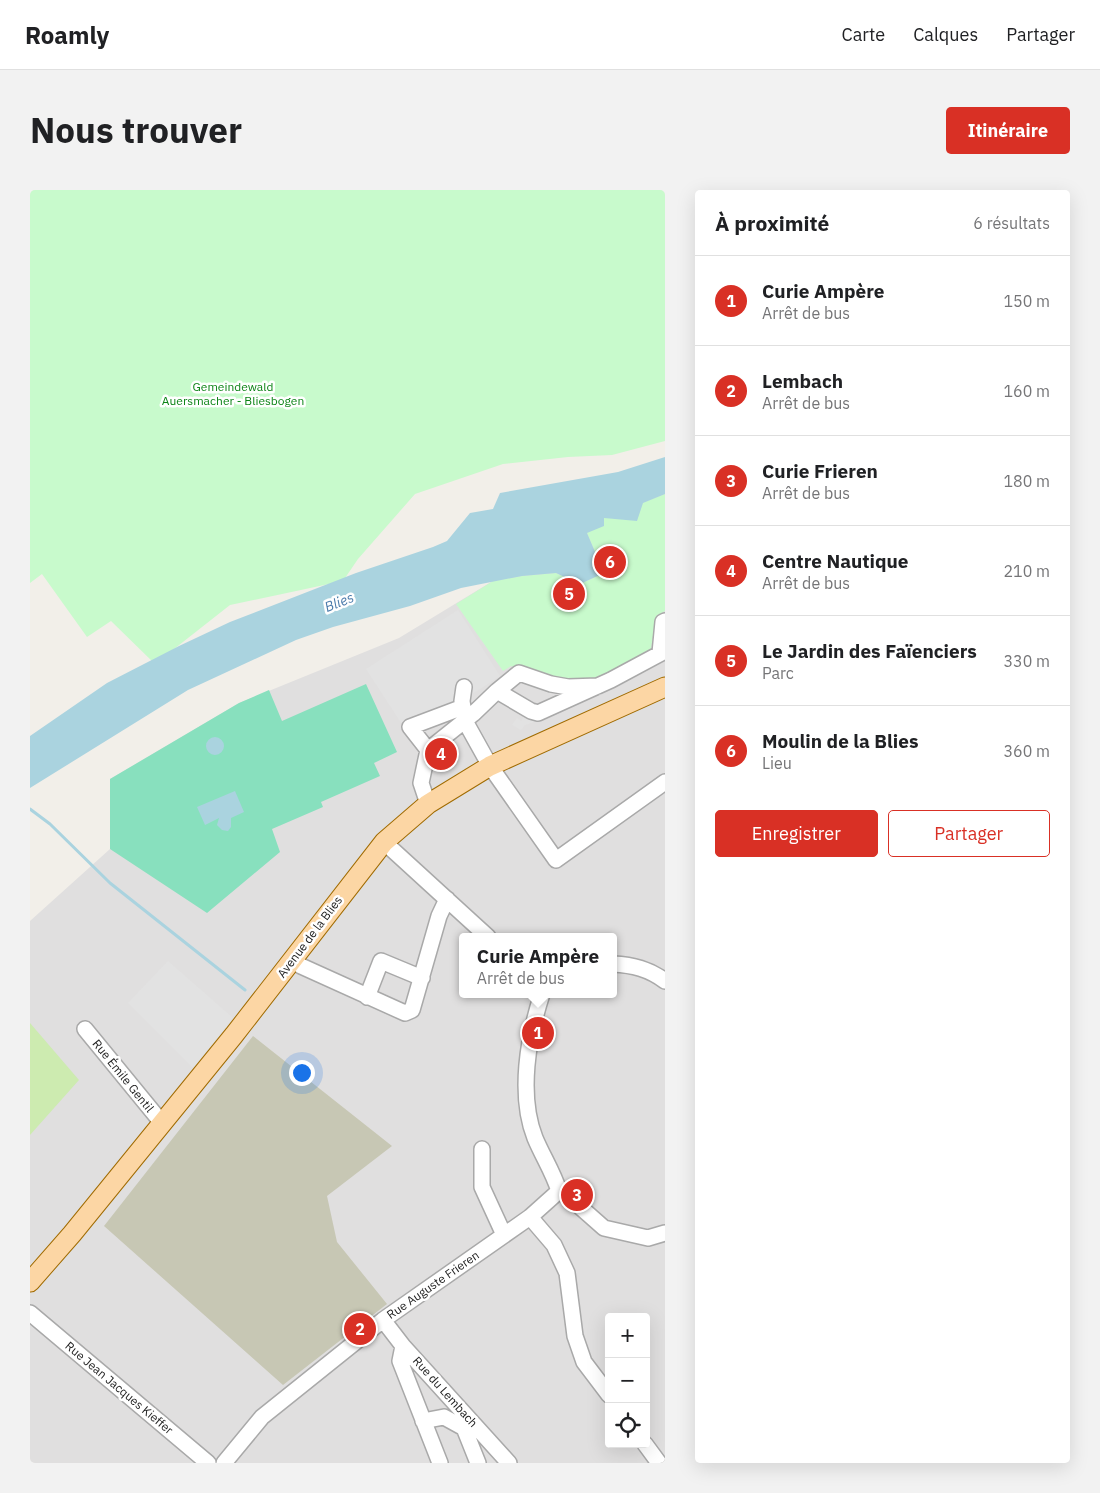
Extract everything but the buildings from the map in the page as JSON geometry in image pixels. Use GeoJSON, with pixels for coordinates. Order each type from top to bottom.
{"type":"FeatureCollection","features":[{"type":"Feature","properties":{"kind":"main road","name":"Avenue de la Blies"},"geometry":{"type":"LineString","coordinates":[[30,1282],[72,1234],[234,1035],[384,842],[428,804],[490,766],[665,687]]}},
{"type":"Feature","properties":{"kind":"street"},"geometry":{"type":"LineString","coordinates":[[497,691],[531,711],[538,713],[598,686],[663,652],[662,622],[665,621]]}},
{"type":"Feature","properties":{"kind":"street"},"geometry":{"type":"LineString","coordinates":[[428,804],[420,783],[428,750],[464,714],[519,673],[551,684],[568,687],[598,686]]}},
{"type":"Feature","properties":{"kind":"street"},"geometry":{"type":"LineString","coordinates":[[464,687],[464,714],[490,766],[556,860],[665,782]]}},
{"type":"Feature","properties":{"kind":"street"},"geometry":{"type":"LineString","coordinates":[[428,750],[410,727],[464,714]]}},
{"type":"Feature","properties":{"kind":"street"},"geometry":{"type":"LineString","coordinates":[[384,842],[484,933]]}},
{"type":"Feature","properties":{"kind":"street"},"geometry":{"type":"LineString","coordinates":[[293,960],[301,966],[405,1013],[412,1010],[439,916],[447,899]]}},
{"type":"Feature","properties":{"kind":"street"},"geometry":{"type":"LineString","coordinates":[[367,997],[381,961],[422,978]]}},
{"type":"Feature","properties":{"kind":"street"},"geometry":{"type":"LineString","coordinates":[[617,964],[632,964],[655,974],[665,981]]}},
{"type":"Feature","properties":{"kind":"street"},"geometry":{"type":"LineString","coordinates":[[541,998],[528,1055],[526,1099],[535,1137],[555,1178],[559,1191],[570,1198],[604,1228],[648,1238],[665,1233]]}},
{"type":"Feature","properties":{"kind":"street","name":"Rue Émile Gentil"},"geometry":{"type":"LineString","coordinates":[[85,1029],[162,1123]]}},
{"type":"Feature","properties":{"kind":"street"},"geometry":{"type":"LineString","coordinates":[[482,1149],[482,1187],[504,1235]]}},
{"type":"Feature","properties":{"kind":"street","name":"Rue Auguste Frieren"},"geometry":{"type":"LineString","coordinates":[[224,1463],[262,1417],[383,1320],[530,1217],[559,1191]]}},
{"type":"Feature","properties":{"kind":"street"},"geometry":{"type":"LineString","coordinates":[[530,1217],[554,1245],[567,1273],[575,1336],[584,1362],[605,1390]]}},
{"type":"Feature","properties":{"kind":"street","name":"Rue Jean Jacques Kieffer"},"geometry":{"type":"LineString","coordinates":[[30,1313],[208,1463]]}},
{"type":"Feature","properties":{"kind":"street","name":"Rue du Lembach"},"geometry":{"type":"LineString","coordinates":[[383,1320],[467,1424],[509,1463]]}},
{"type":"Feature","properties":{"kind":"street"},"geometry":{"type":"LineString","coordinates":[[403,1346],[400,1361],[440,1463]]}},
{"type":"Feature","properties":{"kind":"street"},"geometry":{"type":"LineString","coordinates":[[423,1421],[444,1417],[467,1424],[478,1463]]}},
{"type":"Feature","properties":{"kind":"street"},"geometry":{"type":"LineString","coordinates":[[648,1448],[659,1463]]}},
{"type":"Feature","properties":{"kind":"shaded area"},"geometry":{"type":"Polygon","coordinates":[[[665,491],[665,1463],[30,1463],[30,921],[110,849],[110,779],[239,703],[399,638],[623,502],[665,491]]]}},
{"type":"Feature","properties":{"kind":"shaded area"},"geometry":{"type":"Polygon","coordinates":[[[458,610],[500,676],[409,735],[366,669],[458,610]]]}},
{"type":"Feature","properties":{"kind":"shaded area"},"geometry":{"type":"Polygon","coordinates":[[[528,698],[537,708],[552,711],[554,715],[525,725],[521,730],[512,725],[517,718],[521,721],[529,709],[519,700],[528,698]]]}},
{"type":"Feature","properties":{"kind":"shaded area"},"geometry":{"type":"Polygon","coordinates":[[[168,961],[233,1018],[193,1068],[128,1003],[168,961]]]}},
{"type":"Feature","properties":{"kind":"shaded area"},"geometry":{"type":"Polygon","coordinates":[[[253,1036],[392,1146],[327,1196],[337,1242],[387,1304],[283,1385],[104,1226],[253,1036]]]}},
{"type":"Feature","properties":{"kind":"green space","name":"Gemeindewald Auersmacher - Bliesbogen"},"geometry":{"type":"Polygon","coordinates":[[[30,190],[665,190],[665,441],[612,455],[568,457],[503,464],[415,494],[358,559],[343,581],[230,605],[155,664],[111,621],[87,637],[42,574],[30,583],[30,190]]]}},
{"type":"Feature","properties":{"kind":"green space"},"geometry":{"type":"Polygon","coordinates":[[[665,494],[665,611],[656,616],[650,655],[611,677],[588,684],[577,685],[554,682],[511,666],[503,671],[456,604],[493,581],[556,573],[580,584],[604,573],[587,533],[603,518],[665,494]]]}},
{"type":"Feature","properties":{"kind":"green space"},"geometry":{"type":"Polygon","coordinates":[[[366,684],[397,752],[374,763],[380,776],[321,802],[323,807],[272,829],[280,852],[207,913],[110,849],[110,779],[239,703],[269,690],[282,721],[366,684]]]}},
{"type":"Feature","properties":{"kind":"green space"},"geometry":{"type":"Polygon","coordinates":[[[30,1023],[79,1080],[30,1135],[30,1023]]]}},
{"type":"Feature","properties":{"kind":"water","name":"Blies"},"geometry":{"type":"Polygon","coordinates":[[[665,457],[665,494],[643,503],[637,521],[604,518],[604,526],[587,533],[604,573],[580,584],[556,573],[522,576],[461,588],[410,606],[333,627],[296,640],[188,690],[30,788],[30,736],[107,683],[230,622],[356,573],[447,541],[470,513],[493,509],[500,493],[618,472],[665,457]]]}},
{"type":"Feature","properties":{"kind":"water"},"geometry":{"type":"Polygon","coordinates":[[[215,737],[223,742],[224,746],[219,754],[215,755],[207,750],[206,746],[211,738],[215,737]]]}},
{"type":"Feature","properties":{"kind":"water"},"geometry":{"type":"Polygon","coordinates":[[[235,791],[244,812],[231,818],[231,827],[228,831],[222,830],[217,825],[219,818],[205,825],[197,807],[235,791]]]}},
{"type":"Feature","properties":{"kind":"waterway"},"geometry":{"type":"LineString","coordinates":[[30,809],[50,824],[110,883],[245,990]]}},
{"type":"Feature","properties":{"kind":"place","name":"Moulin de la Blies"},"geometry":{"type":"Point","coordinates":[610,562]}},
{"type":"Feature","properties":{"kind":"place","name":"Le Jardin des Faïenciers"},"geometry":{"type":"Point","coordinates":[569,594]}},
{"type":"Feature","properties":{"kind":"place","name":"Centre Nautique"},"geometry":{"type":"Point","coordinates":[441,754]}},
{"type":"Feature","properties":{"kind":"place","name":"Curie Ampère"},"geometry":{"type":"Point","coordinates":[538,1033]}},
{"type":"Feature","properties":{"kind":"place","name":"Curie Frieren"},"geometry":{"type":"Point","coordinates":[577,1195]}},
{"type":"Feature","properties":{"kind":"place","name":"Lembach"},"geometry":{"type":"Point","coordinates":[360,1329]}}]}
